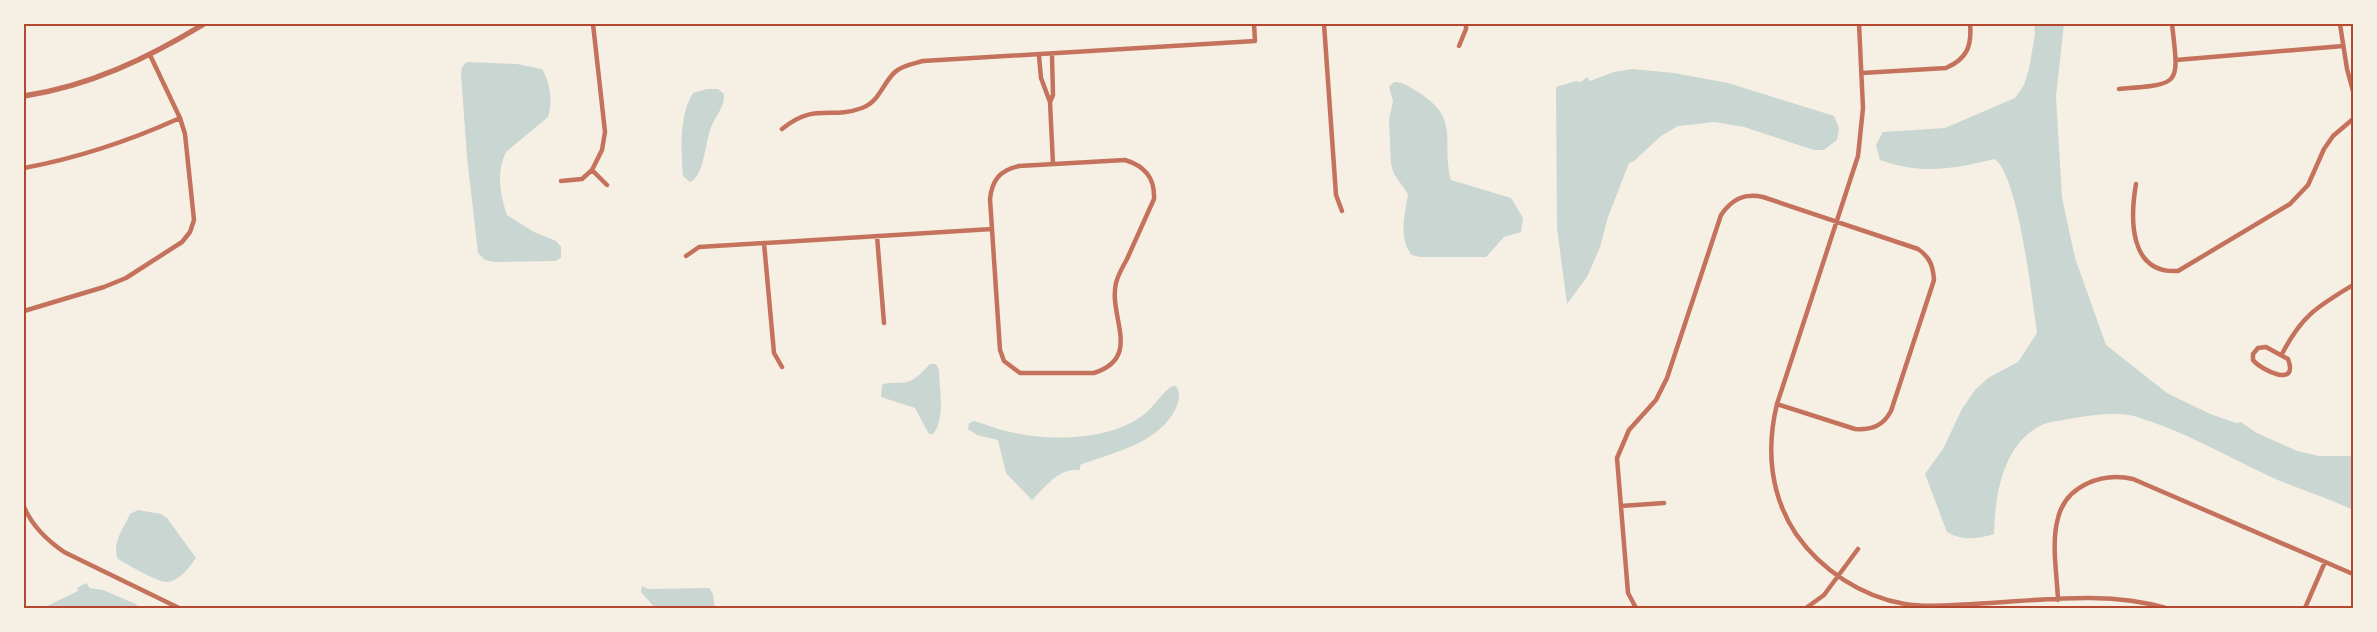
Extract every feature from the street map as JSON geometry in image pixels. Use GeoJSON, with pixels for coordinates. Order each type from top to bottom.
{"type":"FeatureCollection","features":[{"type":"Feature","properties":{"kind":"street"},"geometry":{"type":"LineString","coordinates":[[24,96],[102,77],[150,55],[204,24]]}},
{"type":"Feature","properties":{"kind":"street"},"geometry":{"type":"LineString","coordinates":[[561,181],[582,179],[592,170],[602,150],[604,132],[593,24]]}},
{"type":"Feature","properties":{"kind":"street"},"geometry":{"type":"LineString","coordinates":[[782,129],[795,118],[806,114],[862,108],[880,95],[896,72],[907,65],[923,61],[1039,56],[1255,41],[1254,24]]}},
{"type":"Feature","properties":{"kind":"street"},"geometry":{"type":"LineString","coordinates":[[1324,24],[1336,195],[1342,211]]}},
{"type":"Feature","properties":{"kind":"street"},"geometry":{"type":"LineString","coordinates":[[1459,46],[1466,29],[1466,24]]}},
{"type":"Feature","properties":{"kind":"street"},"geometry":{"type":"LineString","coordinates":[[1859,24],[1862,73],[1861,140],[1837,222],[1771,427],[1772,473],[1782,508],[1805,546],[1839,576],[1869,594],[1887,600],[1921,606],[2116,598],[2144,602],[2166,608]]}},
{"type":"Feature","properties":{"kind":"street"},"geometry":{"type":"LineString","coordinates":[[1862,73],[1946,68],[1956,64],[1969,49],[1970,24]]}},
{"type":"Feature","properties":{"kind":"street"},"geometry":{"type":"LineString","coordinates":[[2119,89],[2163,85],[2171,80],[2176,71],[2172,24]]}},
{"type":"Feature","properties":{"kind":"street"},"geometry":{"type":"LineString","coordinates":[[2340,24],[2353,91]]}},
{"type":"Feature","properties":{"kind":"street"},"geometry":{"type":"LineString","coordinates":[[2176,60],[2344,46]]}},
{"type":"Feature","properties":{"kind":"street"},"geometry":{"type":"LineString","coordinates":[[24,311],[119,281],[182,242],[190,232],[194,220],[185,134],[180,118],[150,55]]}},
{"type":"Feature","properties":{"kind":"street"},"geometry":{"type":"LineString","coordinates":[[1050,102],[1053,95],[1052,55]]}},
{"type":"Feature","properties":{"kind":"street"},"geometry":{"type":"LineString","coordinates":[[1039,56],[1041,78],[1050,102],[1053,164]]}},
{"type":"Feature","properties":{"kind":"street"},"geometry":{"type":"LineString","coordinates":[[24,168],[95,152],[180,118]]}},
{"type":"Feature","properties":{"kind":"street"},"geometry":{"type":"LineString","coordinates":[[2136,184],[2132,204],[2138,249],[2149,265],[2165,272],[2178,271],[2290,204],[2308,185],[2324,149],[2333,136],[2353,119]]}},
{"type":"Feature","properties":{"kind":"street"},"geometry":{"type":"LineString","coordinates":[[1125,160],[1136,163],[1146,170],[1153,184],[1154,199],[1116,282],[1121,339],[1120,350],[1114,362],[1105,369],[1094,373],[1031,374],[1020,372],[1004,361],[1000,350],[992,229],[990,199],[995,180],[1010,168],[1125,160]]}},
{"type":"Feature","properties":{"kind":"street"},"geometry":{"type":"LineString","coordinates":[[592,170],[607,184]]}},
{"type":"Feature","properties":{"kind":"street"},"geometry":{"type":"LineString","coordinates":[[1636,608],[1628,593],[1620,506],[1618,458],[1624,438],[1656,400],[1667,378],[1721,215],[1728,204],[1736,199],[1753,195],[1918,249],[1925,254],[1934,269],[1934,280],[1892,411],[1886,420],[1878,426],[1865,429],[1855,428],[1777,404]]}},
{"type":"Feature","properties":{"kind":"street"},"geometry":{"type":"LineString","coordinates":[[686,256],[699,247],[992,229]]}},
{"type":"Feature","properties":{"kind":"street"},"geometry":{"type":"LineString","coordinates":[[877,236],[884,323]]}},
{"type":"Feature","properties":{"kind":"street"},"geometry":{"type":"LineString","coordinates":[[764,243],[774,353],[782,367]]}},
{"type":"Feature","properties":{"kind":"street"},"geometry":{"type":"LineString","coordinates":[[2282,354],[2291,336],[2314,309],[2353,285]]}},
{"type":"Feature","properties":{"kind":"street"},"geometry":{"type":"LineString","coordinates":[[2266,347],[2282,354],[2291,365],[2285,375],[2278,376],[2258,366],[2253,360],[2253,354],[2258,348],[2266,347]]}},
{"type":"Feature","properties":{"kind":"street"},"geometry":{"type":"LineString","coordinates":[[2058,600],[2056,532],[2058,517],[2068,499],[2078,489],[2089,482],[2111,476],[2133,479],[2353,574]]}},
{"type":"Feature","properties":{"kind":"street"},"geometry":{"type":"LineString","coordinates":[[1620,506],[1664,503]]}},
{"type":"Feature","properties":{"kind":"street"},"geometry":{"type":"LineString","coordinates":[[24,507],[34,526],[46,540],[64,552],[179,608]]}},
{"type":"Feature","properties":{"kind":"street"},"geometry":{"type":"LineString","coordinates":[[1806,608],[1824,595],[1858,549]]}},
{"type":"Feature","properties":{"kind":"street"},"geometry":{"type":"LineString","coordinates":[[2305,608],[2325,562]]}},
{"type":"Feature","properties":{"kind":"shaded area"},"geometry":{"type":"Polygon","coordinates":[[[2034,24],[2064,24],[2056,96],[2062,198],[2075,258],[2106,345],[2167,393],[2210,414],[2236,423],[2241,422],[2255,432],[2297,451],[2319,456],[2353,456],[2353,510],[2269,476],[2169,428],[2134,416],[2104,414],[2048,423],[2030,432],[2010,456],[2004,471],[1996,502],[1994,534],[1964,538],[1947,532],[1925,474],[1943,449],[1962,409],[1975,390],[1988,378],[2018,362],[2037,333],[2028,268],[2018,214],[2011,190],[2003,171],[1995,159],[1951,168],[1910,168],[1880,160],[1876,145],[1883,132],[1945,128],[2015,98],[2024,85],[2029,69],[2035,34],[2034,24]]]}},
{"type":"Feature","properties":{"kind":"shaded area"},"geometry":{"type":"Polygon","coordinates":[[[467,62],[517,64],[542,69],[545,74],[549,86],[550,99],[548,117],[506,152],[501,167],[500,183],[507,215],[534,232],[556,241],[561,247],[561,258],[555,261],[495,262],[485,260],[478,253],[467,157],[461,74],[462,67],[467,62]]]}},
{"type":"Feature","properties":{"kind":"shaded area"},"geometry":{"type":"Polygon","coordinates":[[[1632,69],[1674,73],[1728,83],[1834,116],[1839,128],[1837,140],[1824,150],[1814,150],[1744,127],[1715,122],[1678,126],[1661,136],[1634,161],[1629,163],[1608,217],[1600,247],[1587,277],[1567,304],[1557,228],[1556,87],[1576,81],[1581,82],[1587,77],[1590,81],[1614,72],[1632,69]]]}},
{"type":"Feature","properties":{"kind":"shaded area"},"geometry":{"type":"Polygon","coordinates":[[[1394,82],[1404,84],[1418,92],[1440,112],[1445,121],[1447,131],[1448,166],[1451,180],[1511,198],[1523,218],[1521,232],[1504,237],[1486,257],[1420,257],[1412,255],[1408,249],[1405,242],[1404,218],[1408,194],[1394,174],[1391,164],[1389,120],[1393,101],[1389,87],[1394,82]]]}},
{"type":"Feature","properties":{"kind":"shaded area"},"geometry":{"type":"Polygon","coordinates":[[[707,89],[718,89],[724,94],[723,102],[712,125],[699,173],[690,182],[683,176],[683,122],[688,102],[693,93],[707,89]]]}},
{"type":"Feature","properties":{"kind":"shaded area"},"geometry":{"type":"Polygon","coordinates":[[[930,364],[936,364],[939,370],[941,395],[941,412],[933,434],[929,434],[915,408],[881,397],[882,385],[911,381],[930,364]]]}},
{"type":"Feature","properties":{"kind":"shaded area"},"geometry":{"type":"Polygon","coordinates":[[[1172,386],[1176,386],[1178,389],[1178,402],[1168,420],[1158,430],[1134,445],[1080,465],[1080,470],[1072,470],[1059,475],[1032,500],[1006,473],[998,440],[977,435],[968,429],[969,423],[974,421],[1005,431],[1030,436],[1081,437],[1098,434],[1129,424],[1142,416],[1172,386]]]}},
{"type":"Feature","properties":{"kind":"shaded area"},"geometry":{"type":"Polygon","coordinates":[[[138,510],[161,514],[167,518],[196,558],[184,573],[176,579],[167,582],[157,580],[118,559],[116,547],[119,536],[130,514],[138,510]]]}},
{"type":"Feature","properties":{"kind":"shaded area"},"geometry":{"type":"Polygon","coordinates":[[[86,583],[90,588],[103,590],[136,604],[139,608],[43,608],[78,591],[77,588],[86,583]]]}},
{"type":"Feature","properties":{"kind":"shaded area"},"geometry":{"type":"Polygon","coordinates":[[[642,586],[648,589],[709,588],[713,594],[715,608],[655,608],[641,592],[642,586]]]}}]}
